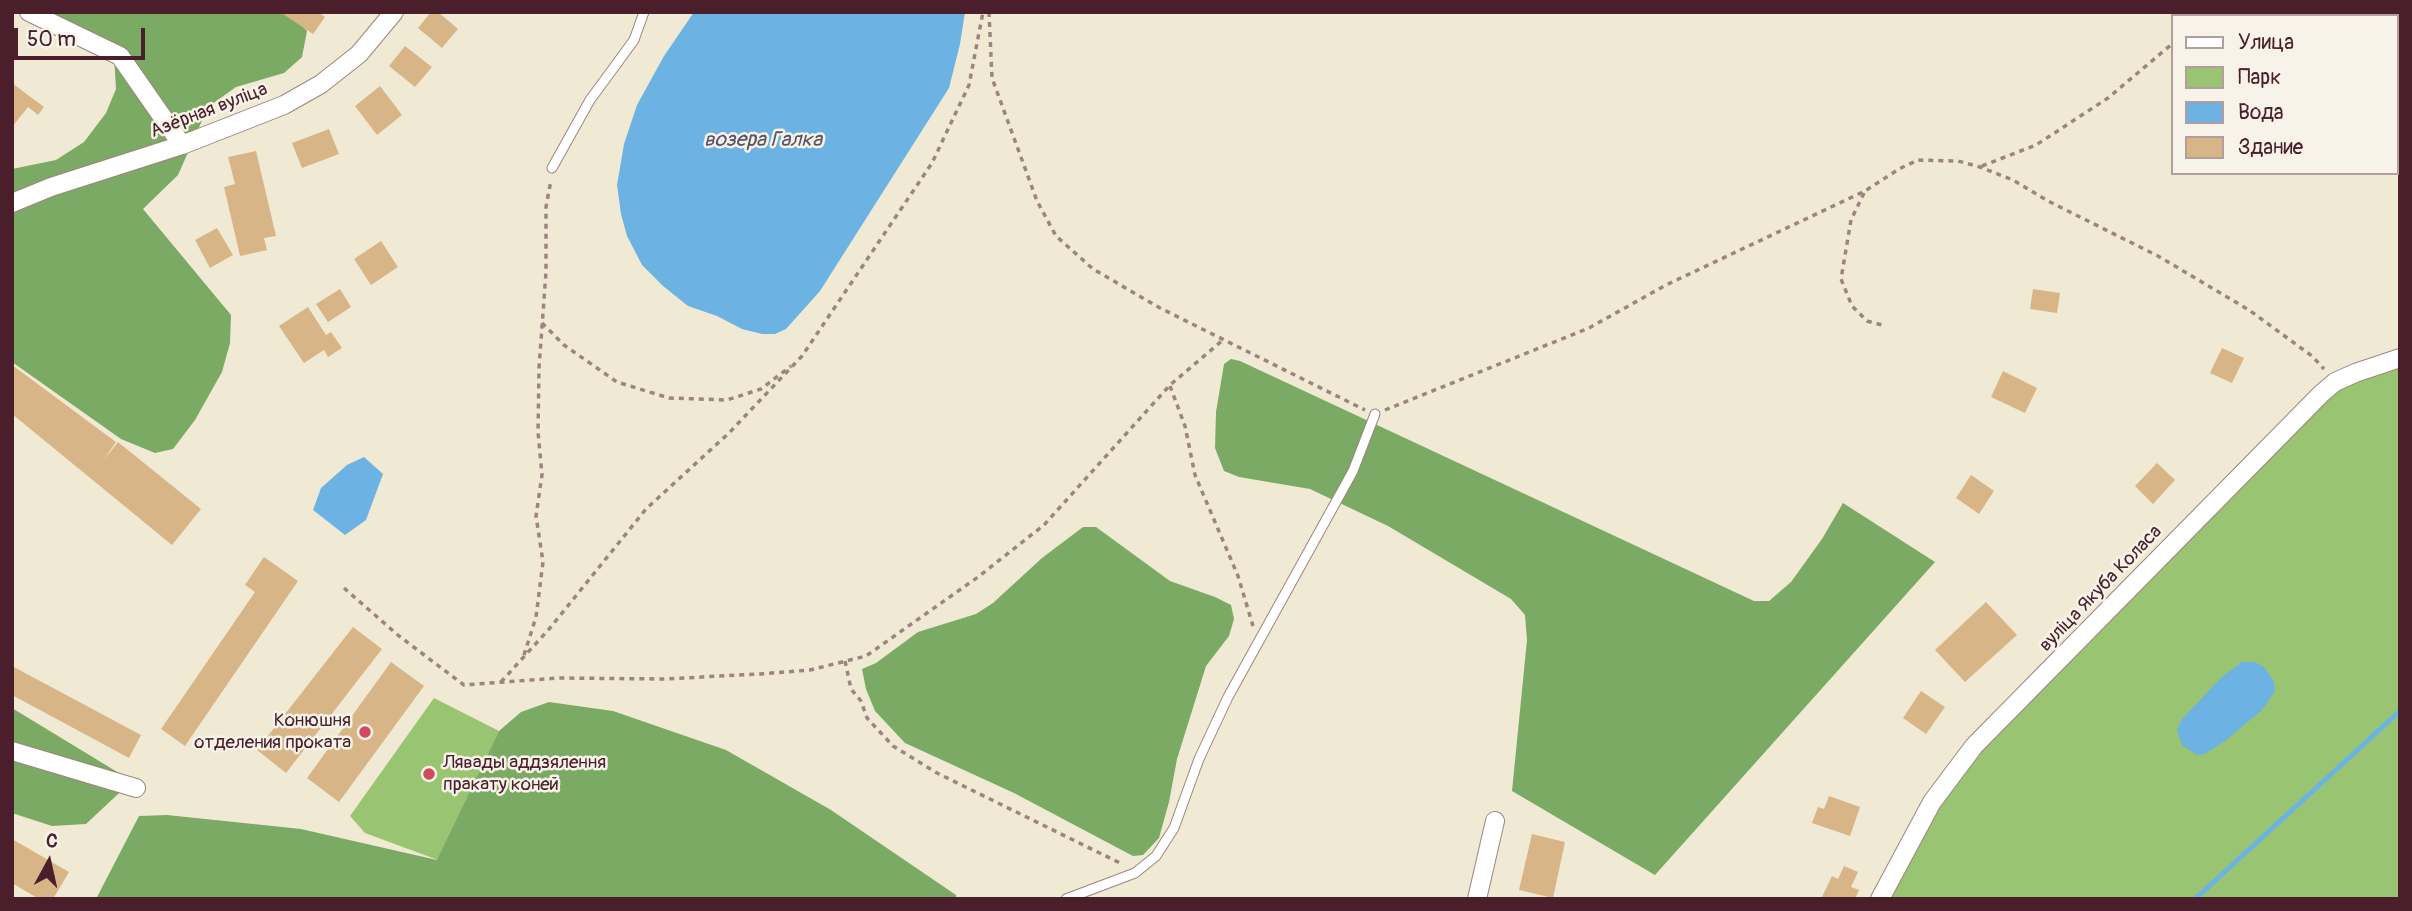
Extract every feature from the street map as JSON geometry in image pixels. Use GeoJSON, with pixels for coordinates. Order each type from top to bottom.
{"type":"FeatureCollection","features":[{"type":"Feature","properties":{"kind":"street"},"geometry":{"type":"LineString","coordinates":[[29,12],[120,57],[182,145]]}},
{"type":"Feature","properties":{"kind":"street","name":"Азёрная вуліца"},"geometry":{"type":"LineString","coordinates":[[12,203],[51,187],[182,145],[284,105],[321,84],[359,54],[394,12]]}},
{"type":"Feature","properties":{"kind":"street","name":"вуліца Якуба Коласа"},"geometry":{"type":"LineString","coordinates":[[1880,899],[1932,802],[1974,746],[2321,394],[2336,382],[2355,373],[2400,358]]}},
{"type":"Feature","properties":{"kind":"street"},"geometry":{"type":"LineString","coordinates":[[12,751],[136,789]]}},
{"type":"Feature","properties":{"kind":"street"},"geometry":{"type":"LineString","coordinates":[[1477,899],[1495,821]]}},
{"type":"Feature","properties":{"kind":"lane"},"geometry":{"type":"LineString","coordinates":[[552,168],[590,100],[634,40],[644,12]]}},
{"type":"Feature","properties":{"kind":"lane"},"geometry":{"type":"LineString","coordinates":[[1066,899],[1135,873],[1156,856],[1174,828],[1199,759],[1228,697],[1353,471],[1375,414]]}},
{"type":"Feature","properties":{"kind":"path"},"geometry":{"type":"LineString","coordinates":[[501,682],[646,509],[729,433],[802,356],[932,163],[969,85],[983,12]]}},
{"type":"Feature","properties":{"kind":"path"},"geometry":{"type":"LineString","coordinates":[[989,12],[992,78],[1037,201],[1056,236],[1093,268],[1160,308],[1375,414],[1589,328],[1666,285],[1865,191],[1918,160],[1958,162],[2013,180],[2048,201],[2158,256],[2249,310],[2312,356],[2336,382]]}},
{"type":"Feature","properties":{"kind":"path"},"geometry":{"type":"LineString","coordinates":[[1980,167],[2036,145],[2108,98],[2170,46]]}},
{"type":"Feature","properties":{"kind":"path"},"geometry":{"type":"LineString","coordinates":[[523,657],[536,617],[543,562],[536,516],[542,475],[538,432],[546,272],[546,207],[552,168]]}},
{"type":"Feature","properties":{"kind":"path"},"geometry":{"type":"LineString","coordinates":[[1865,191],[1851,220],[1841,279],[1852,306],[1867,321],[1886,327]]}},
{"type":"Feature","properties":{"kind":"path"},"geometry":{"type":"LineString","coordinates":[[542,323],[564,345],[617,382],[670,398],[727,400],[761,389],[802,356]]}},
{"type":"Feature","properties":{"kind":"path"},"geometry":{"type":"LineString","coordinates":[[344,589],[399,636],[464,685],[558,678],[663,679],[760,674],[810,670],[866,656],[978,577],[1044,524],[1170,385],[1224,340]]}},
{"type":"Feature","properties":{"kind":"path"},"geometry":{"type":"LineString","coordinates":[[1170,385],[1185,426],[1195,475],[1238,576],[1258,641]]}},
{"type":"Feature","properties":{"kind":"path"},"geometry":{"type":"LineString","coordinates":[[845,661],[851,689],[861,701],[867,718],[893,746],[937,773],[1118,862],[1135,873]]}},
{"type":"Feature","properties":{"kind":"green space"},"geometry":{"type":"Polygon","coordinates":[[[33,12],[289,12],[307,31],[302,57],[284,73],[236,87],[208,107],[178,175],[143,209],[231,315],[230,343],[222,372],[195,420],[173,449],[155,453],[121,439],[12,362],[12,169],[56,160],[84,142],[106,113],[116,89],[114,56],[33,12]]]}},
{"type":"Feature","properties":{"kind":"green space"},"geometry":{"type":"Polygon","coordinates":[[[2400,358],[2400,899],[1880,899],[1932,802],[2321,394],[2400,358]]]}},
{"type":"Feature","properties":{"kind":"green space"},"geometry":{"type":"Polygon","coordinates":[[[1231,359],[1754,601],[1769,601],[1791,582],[1822,539],[1843,503],[1935,562],[1655,875],[1512,791],[1527,640],[1525,615],[1511,599],[1388,526],[1310,489],[1239,477],[1224,471],[1215,448],[1216,412],[1224,364],[1231,359]]]}},
{"type":"Feature","properties":{"kind":"green space"},"geometry":{"type":"Polygon","coordinates":[[[1083,527],[1096,527],[1170,581],[1231,605],[1234,619],[1229,636],[1206,666],[1177,759],[1159,838],[1143,855],[1133,856],[1014,793],[905,743],[875,711],[862,669],[876,663],[918,632],[976,614],[993,603],[1042,558],[1083,527]]]}},
{"type":"Feature","properties":{"kind":"green space","name":"Лявады аддзялення пракату коней"},"geometry":{"type":"Polygon","coordinates":[[[434,698],[499,731],[438,860],[365,833],[350,816],[434,698]]]}},
{"type":"Feature","properties":{"kind":"green space"},"geometry":{"type":"Polygon","coordinates":[[[549,702],[613,711],[726,750],[831,810],[956,895],[956,899],[96,899],[139,816],[167,815],[301,829],[437,860],[499,731],[521,712],[549,702]]]}},
{"type":"Feature","properties":{"kind":"green space"},"geometry":{"type":"Polygon","coordinates":[[[12,708],[132,781],[86,824],[52,826],[12,813],[12,708]]]}},
{"type":"Feature","properties":{"kind":"water","name":"возера Галка"},"geometry":{"type":"Polygon","coordinates":[[[694,12],[965,12],[949,88],[820,291],[786,329],[775,334],[742,329],[717,316],[688,306],[642,265],[627,236],[621,214],[617,185],[624,144],[637,105],[664,56],[694,12]]]}},
{"type":"Feature","properties":{"kind":"water"},"geometry":{"type":"Polygon","coordinates":[[[364,457],[383,474],[366,520],[345,535],[313,510],[321,488],[347,465],[364,457]]]}},
{"type":"Feature","properties":{"kind":"water"},"geometry":{"type":"Polygon","coordinates":[[[2242,662],[2255,662],[2265,668],[2274,682],[2275,691],[2262,710],[2225,741],[2205,754],[2197,755],[2182,745],[2177,730],[2182,719],[2222,677],[2242,662]]]}},
{"type":"Feature","properties":{"kind":"building"},"geometry":{"type":"Polygon","coordinates":[[[280,12],[318,12],[325,17],[313,34],[280,12]]]}},
{"type":"Feature","properties":{"kind":"building"},"geometry":{"type":"Polygon","coordinates":[[[431,12],[438,12],[458,29],[442,48],[418,28],[431,12]]]}},
{"type":"Feature","properties":{"kind":"building"},"geometry":{"type":"Polygon","coordinates":[[[405,46],[432,67],[415,87],[389,66],[405,46]]]}},
{"type":"Feature","properties":{"kind":"building"},"geometry":{"type":"Polygon","coordinates":[[[2398,71],[2400,72],[2400,144],[2398,143],[2398,71]]]}},
{"type":"Feature","properties":{"kind":"building"},"geometry":{"type":"Polygon","coordinates":[[[12,83],[44,107],[38,115],[28,107],[12,127],[12,83]]]}},
{"type":"Feature","properties":{"kind":"building"},"geometry":{"type":"Polygon","coordinates":[[[380,86],[402,115],[377,135],[355,106],[380,86]]]}},
{"type":"Feature","properties":{"kind":"building"},"geometry":{"type":"Polygon","coordinates":[[[329,129],[339,154],[302,168],[292,143],[329,129]]]}},
{"type":"Feature","properties":{"kind":"building"},"geometry":{"type":"Polygon","coordinates":[[[256,151],[276,236],[264,238],[267,250],[240,256],[224,187],[235,184],[228,157],[256,151]]]}},
{"type":"Feature","properties":{"kind":"building"},"geometry":{"type":"Polygon","coordinates":[[[217,228],[233,255],[210,268],[195,240],[217,228]]]}},
{"type":"Feature","properties":{"kind":"building"},"geometry":{"type":"Polygon","coordinates":[[[381,241],[398,267],[371,285],[354,259],[381,241]]]}},
{"type":"Feature","properties":{"kind":"building"},"geometry":{"type":"Polygon","coordinates":[[[340,289],[351,307],[328,322],[316,304],[340,289]]]}},
{"type":"Feature","properties":{"kind":"building"},"geometry":{"type":"Polygon","coordinates":[[[2033,289],[2060,293],[2057,313],[2030,309],[2033,289]]]}},
{"type":"Feature","properties":{"kind":"building"},"geometry":{"type":"Polygon","coordinates":[[[308,307],[326,335],[331,332],[342,348],[328,357],[324,350],[304,363],[279,326],[308,307]]]}},
{"type":"Feature","properties":{"kind":"building"},"geometry":{"type":"Polygon","coordinates":[[[2222,348],[2244,358],[2232,383],[2210,373],[2222,348]]]}},
{"type":"Feature","properties":{"kind":"building"},"geometry":{"type":"Polygon","coordinates":[[[12,365],[116,442],[103,461],[118,442],[201,509],[172,545],[12,414],[12,365]]]}},
{"type":"Feature","properties":{"kind":"building"},"geometry":{"type":"Polygon","coordinates":[[[2003,371],[2037,388],[2025,413],[1991,397],[2003,371]]]}},
{"type":"Feature","properties":{"kind":"building"},"geometry":{"type":"Polygon","coordinates":[[[2157,463],[2175,480],[2153,504],[2135,486],[2157,463]]]}},
{"type":"Feature","properties":{"kind":"building"},"geometry":{"type":"Polygon","coordinates":[[[1971,475],[1994,491],[1979,514],[1956,498],[1971,475]]]}},
{"type":"Feature","properties":{"kind":"building"},"geometry":{"type":"Polygon","coordinates":[[[264,557],[298,581],[185,746],[161,729],[255,592],[245,585],[264,557]]]}},
{"type":"Feature","properties":{"kind":"building"},"geometry":{"type":"Polygon","coordinates":[[[1986,602],[2017,635],[1965,682],[1935,650],[1986,602]]]}},
{"type":"Feature","properties":{"kind":"building"},"geometry":{"type":"Polygon","coordinates":[[[353,627],[382,649],[286,773],[257,750],[353,627]]]}},
{"type":"Feature","properties":{"kind":"building","name":"Конюшня отделения проката"},"geometry":{"type":"Polygon","coordinates":[[[391,662],[424,686],[339,802],[307,778],[391,662]]]}},
{"type":"Feature","properties":{"kind":"building"},"geometry":{"type":"Polygon","coordinates":[[[12,666],[141,735],[129,758],[12,695],[12,666]]]}},
{"type":"Feature","properties":{"kind":"building"},"geometry":{"type":"Polygon","coordinates":[[[1921,691],[1945,707],[1926,734],[1903,718],[1921,691]]]}},
{"type":"Feature","properties":{"kind":"building"},"geometry":{"type":"Polygon","coordinates":[[[1829,796],[1860,807],[1850,836],[1812,823],[1818,807],[1824,809],[1829,796]]]}},
{"type":"Feature","properties":{"kind":"building"},"geometry":{"type":"Polygon","coordinates":[[[1532,834],[1565,842],[1553,898],[1519,890],[1532,834]]]}},
{"type":"Feature","properties":{"kind":"building"},"geometry":{"type":"Polygon","coordinates":[[[12,839],[69,872],[53,899],[39,899],[12,883],[12,839]]]}},
{"type":"Feature","properties":{"kind":"building"},"geometry":{"type":"Polygon","coordinates":[[[1844,866],[1858,872],[1851,887],[1859,890],[1855,899],[1822,897],[1832,876],[1838,879],[1844,866]]]}},
{"type":"Feature","properties":{"kind":"waterway"},"geometry":{"type":"LineString","coordinates":[[2195,899],[2400,711]]}},
{"type":"Feature","properties":{"kind":"place","name":"Конюшня отделения проката"},"geometry":{"type":"Point","coordinates":[365,732]}},
{"type":"Feature","properties":{"kind":"place","name":"Лявады аддзялення пракату коней"},"geometry":{"type":"Point","coordinates":[429,774]}}]}
